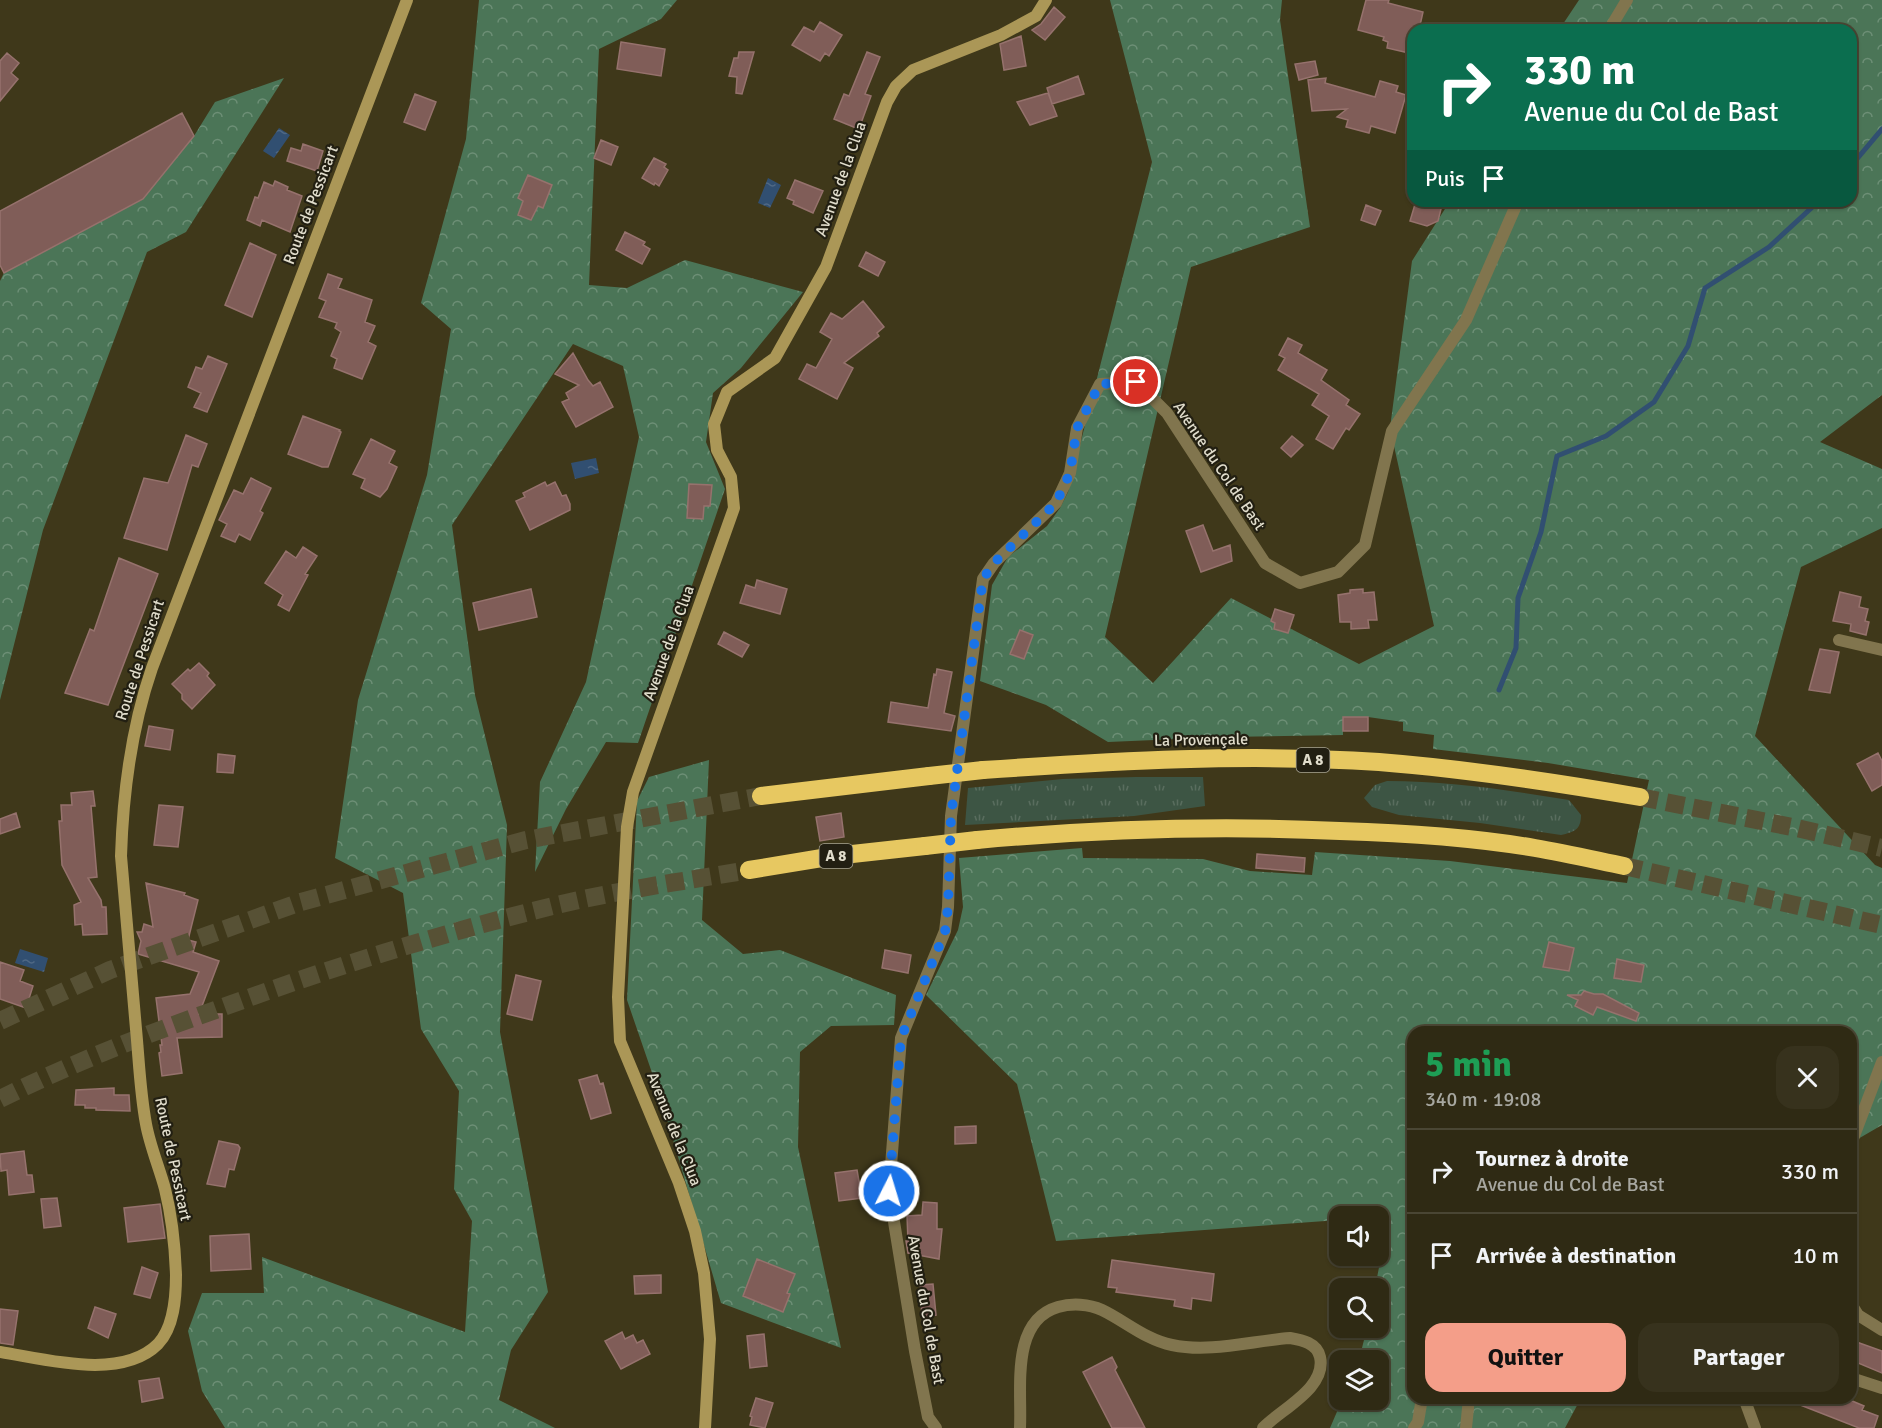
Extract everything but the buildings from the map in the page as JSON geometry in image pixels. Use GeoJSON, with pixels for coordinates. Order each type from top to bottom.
{"type":"FeatureCollection","features":[{"type":"Feature","properties":{"kind":"highway","name":"La Provençale"},"geometry":{"type":"LineString","coordinates":[[761,796],[983,770],[1105,762],[1295,759],[1377,762],[1474,771],[1640,797]]}},
{"type":"Feature","properties":{"kind":"highway","name":"A 8"},"geometry":{"type":"LineString","coordinates":[[748,870],[834,856],[977,840],[1053,833],[1156,828],[1290,828],[1399,833],[1534,848],[1624,866]]}},
{"type":"Feature","properties":{"kind":"street","name":"Route de Pessicart"},"geometry":{"type":"LineString","coordinates":[[0,1352],[89,1365],[116,1364],[140,1357],[150,1350],[162,1339],[170,1323],[176,1292],[172,1232],[165,1190],[146,1124],[121,856],[122,823],[131,742],[143,694],[160,647],[407,0]]}},
{"type":"Feature","properties":{"kind":"street","name":"Avenue de la Clua"},"geometry":{"type":"LineString","coordinates":[[705,1428],[711,1339],[704,1273],[695,1231],[679,1183],[620,1041],[618,997],[627,827],[633,792],[734,508],[731,477],[717,450],[714,424],[727,392],[775,358],[826,267],[887,102],[896,86],[913,70],[1001,35],[1036,16],[1046,0]]}},
{"type":"Feature","properties":{"kind":"street"},"geometry":{"type":"LineString","coordinates":[[1613,24],[1627,0]]}},
{"type":"Feature","properties":{"kind":"street","name":"Avenue du Col de Bast"},"geometry":{"type":"LineString","coordinates":[[936,1428],[928,1417],[889,1191],[901,1038],[945,932],[951,816],[983,579],[994,563],[1056,503],[1070,473],[1077,428],[1100,384],[1136,382],[1167,413],[1265,563],[1300,583],[1338,572],[1365,545],[1392,431],[1466,320],[1515,207]]}},
{"type":"Feature","properties":{"kind":"street"},"geometry":{"type":"LineString","coordinates":[[1839,640],[1882,650]]}},
{"type":"Feature","properties":{"kind":"street"},"geometry":{"type":"LineString","coordinates":[[1857,1128],[1882,1062]]}},
{"type":"Feature","properties":{"kind":"street"},"geometry":{"type":"LineString","coordinates":[[1020,1428],[1021,1359],[1031,1325],[1051,1309],[1068,1304],[1096,1308],[1154,1339],[1187,1348],[1300,1339],[1313,1346],[1319,1352],[1321,1359],[1320,1372],[1309,1389],[1263,1428]]}},
{"type":"Feature","properties":{"kind":"street"},"geometry":{"type":"LineString","coordinates":[[1857,1313],[1882,1330]]}},
{"type":"Feature","properties":{"kind":"street"},"geometry":{"type":"LineString","coordinates":[[1857,1380],[1882,1388]]}},
{"type":"Feature","properties":{"kind":"street"},"geometry":{"type":"LineString","coordinates":[[1414,1428],[1418,1422],[1421,1404]]}},
{"type":"Feature","properties":{"kind":"street"},"geometry":{"type":"LineString","coordinates":[[1466,1428],[1468,1404]]}},
{"type":"Feature","properties":{"kind":"street"},"geometry":{"type":"LineString","coordinates":[[1746,1404],[1755,1428]]}},
{"type":"Feature","properties":{"kind":"green space"},"geometry":{"type":"Polygon","coordinates":[[[479,0],[677,0],[661,19],[599,49],[589,285],[627,288],[685,260],[803,292],[741,368],[713,393],[706,442],[725,489],[638,743],[606,742],[566,809],[535,872],[540,782],[586,682],[639,437],[623,366],[573,344],[452,525],[475,695],[507,825],[500,1032],[548,1292],[511,1350],[499,1400],[555,1428],[225,1428],[202,1391],[188,1331],[202,1293],[264,1293],[262,1257],[465,1332],[472,1221],[454,1189],[459,1091],[421,1029],[403,893],[335,858],[358,700],[427,475],[451,329],[421,303],[466,139],[479,0]]]}},
{"type":"Feature","properties":{"kind":"green space"},"geometry":{"type":"Polygon","coordinates":[[[1110,0],[1282,0],[1280,20],[1310,227],[1191,267],[1105,637],[1153,683],[1231,598],[1359,664],[1434,626],[1390,428],[1412,261],[1446,207],[1857,207],[1857,24],[1563,24],[1579,0],[1882,0],[1882,395],[1820,442],[1882,469],[1882,528],[1801,567],[1755,736],[1875,865],[1882,868],[1882,1125],[1857,1140],[1857,1026],[1407,1026],[1407,1404],[1578,1404],[1565,1428],[1330,1428],[1338,1410],[1389,1410],[1389,1350],[1362,1350],[1364,1338],[1389,1338],[1389,1278],[1377,1278],[1379,1266],[1389,1266],[1389,1206],[1329,1206],[1329,1221],[1056,1241],[1017,1084],[926,995],[958,930],[963,907],[959,858],[1082,848],[1083,858],[1203,859],[1250,871],[1312,875],[1315,852],[1450,861],[1627,883],[1649,780],[1548,763],[1433,749],[1434,735],[1403,731],[1403,722],[1368,717],[1343,717],[1343,735],[1108,742],[1046,705],[980,681],[992,585],[1008,557],[1047,526],[1068,492],[1152,162],[1110,0]]]}},
{"type":"Feature","properties":{"kind":"green space"},"geometry":{"type":"Polygon","coordinates":[[[284,78],[186,232],[147,252],[43,530],[0,700],[0,281],[4,273],[143,199],[194,136],[215,102],[284,78]]]}},
{"type":"Feature","properties":{"kind":"green space"},"geometry":{"type":"Polygon","coordinates":[[[709,760],[702,920],[743,954],[780,950],[896,995],[894,1025],[831,1026],[800,1052],[798,1147],[841,1348],[721,1303],[661,1099],[627,1000],[637,801],[649,777],[709,760]]]}},
{"type":"Feature","properties":{"kind":"green space"},"geometry":{"type":"Polygon","coordinates":[[[1203,777],[1205,806],[1134,816],[965,825],[968,788],[1063,779],[1203,777]]]}},
{"type":"Feature","properties":{"kind":"green space"},"geometry":{"type":"Polygon","coordinates":[[[1387,781],[1455,784],[1569,800],[1581,815],[1581,820],[1576,830],[1561,835],[1480,823],[1399,815],[1372,807],[1364,798],[1375,785],[1387,781]]]}},
{"type":"Feature","properties":{"kind":"water"},"geometry":{"type":"Polygon","coordinates":[[[279,128],[290,135],[274,158],[263,151],[279,128]]]}},
{"type":"Feature","properties":{"kind":"water"},"geometry":{"type":"Polygon","coordinates":[[[768,178],[781,185],[770,208],[758,203],[768,178]]]}},
{"type":"Feature","properties":{"kind":"water"},"geometry":{"type":"Polygon","coordinates":[[[596,458],[599,473],[575,479],[571,463],[596,458]]]}},
{"type":"Feature","properties":{"kind":"water"},"geometry":{"type":"Polygon","coordinates":[[[20,949],[48,958],[44,972],[15,963],[20,949]]]}},
{"type":"Feature","properties":{"kind":"waterway"},"geometry":{"type":"LineString","coordinates":[[1857,159],[1882,129]]}},
{"type":"Feature","properties":{"kind":"waterway"},"geometry":{"type":"LineString","coordinates":[[1499,690],[1516,648],[1518,598],[1541,532],[1557,456],[1606,436],[1654,402],[1688,346],[1705,288],[1769,247],[1812,207]]}},
{"type":"Feature","properties":{"kind":"tunnel"},"geometry":{"type":"LineString","coordinates":[[0,1021],[110,970],[301,902],[526,840],[761,796]]}},
{"type":"Feature","properties":{"kind":"tunnel"},"geometry":{"type":"LineString","coordinates":[[1640,797],[1797,828],[1882,848]]}},
{"type":"Feature","properties":{"kind":"tunnel"},"geometry":{"type":"LineString","coordinates":[[1624,866],[1882,925]]}},
{"type":"Feature","properties":{"kind":"tunnel"},"geometry":{"type":"LineString","coordinates":[[0,1099],[80,1062],[163,1029],[302,979],[386,952],[557,905],[629,890],[749,870]]}},
{"type":"Feature","properties":{"kind":"route"},"geometry":{"type":"LineString","coordinates":[[889,1191],[901,1038],[945,932],[951,816],[983,579],[994,563],[1056,503],[1070,473],[1077,428],[1100,384],[1136,382]]}}]}
